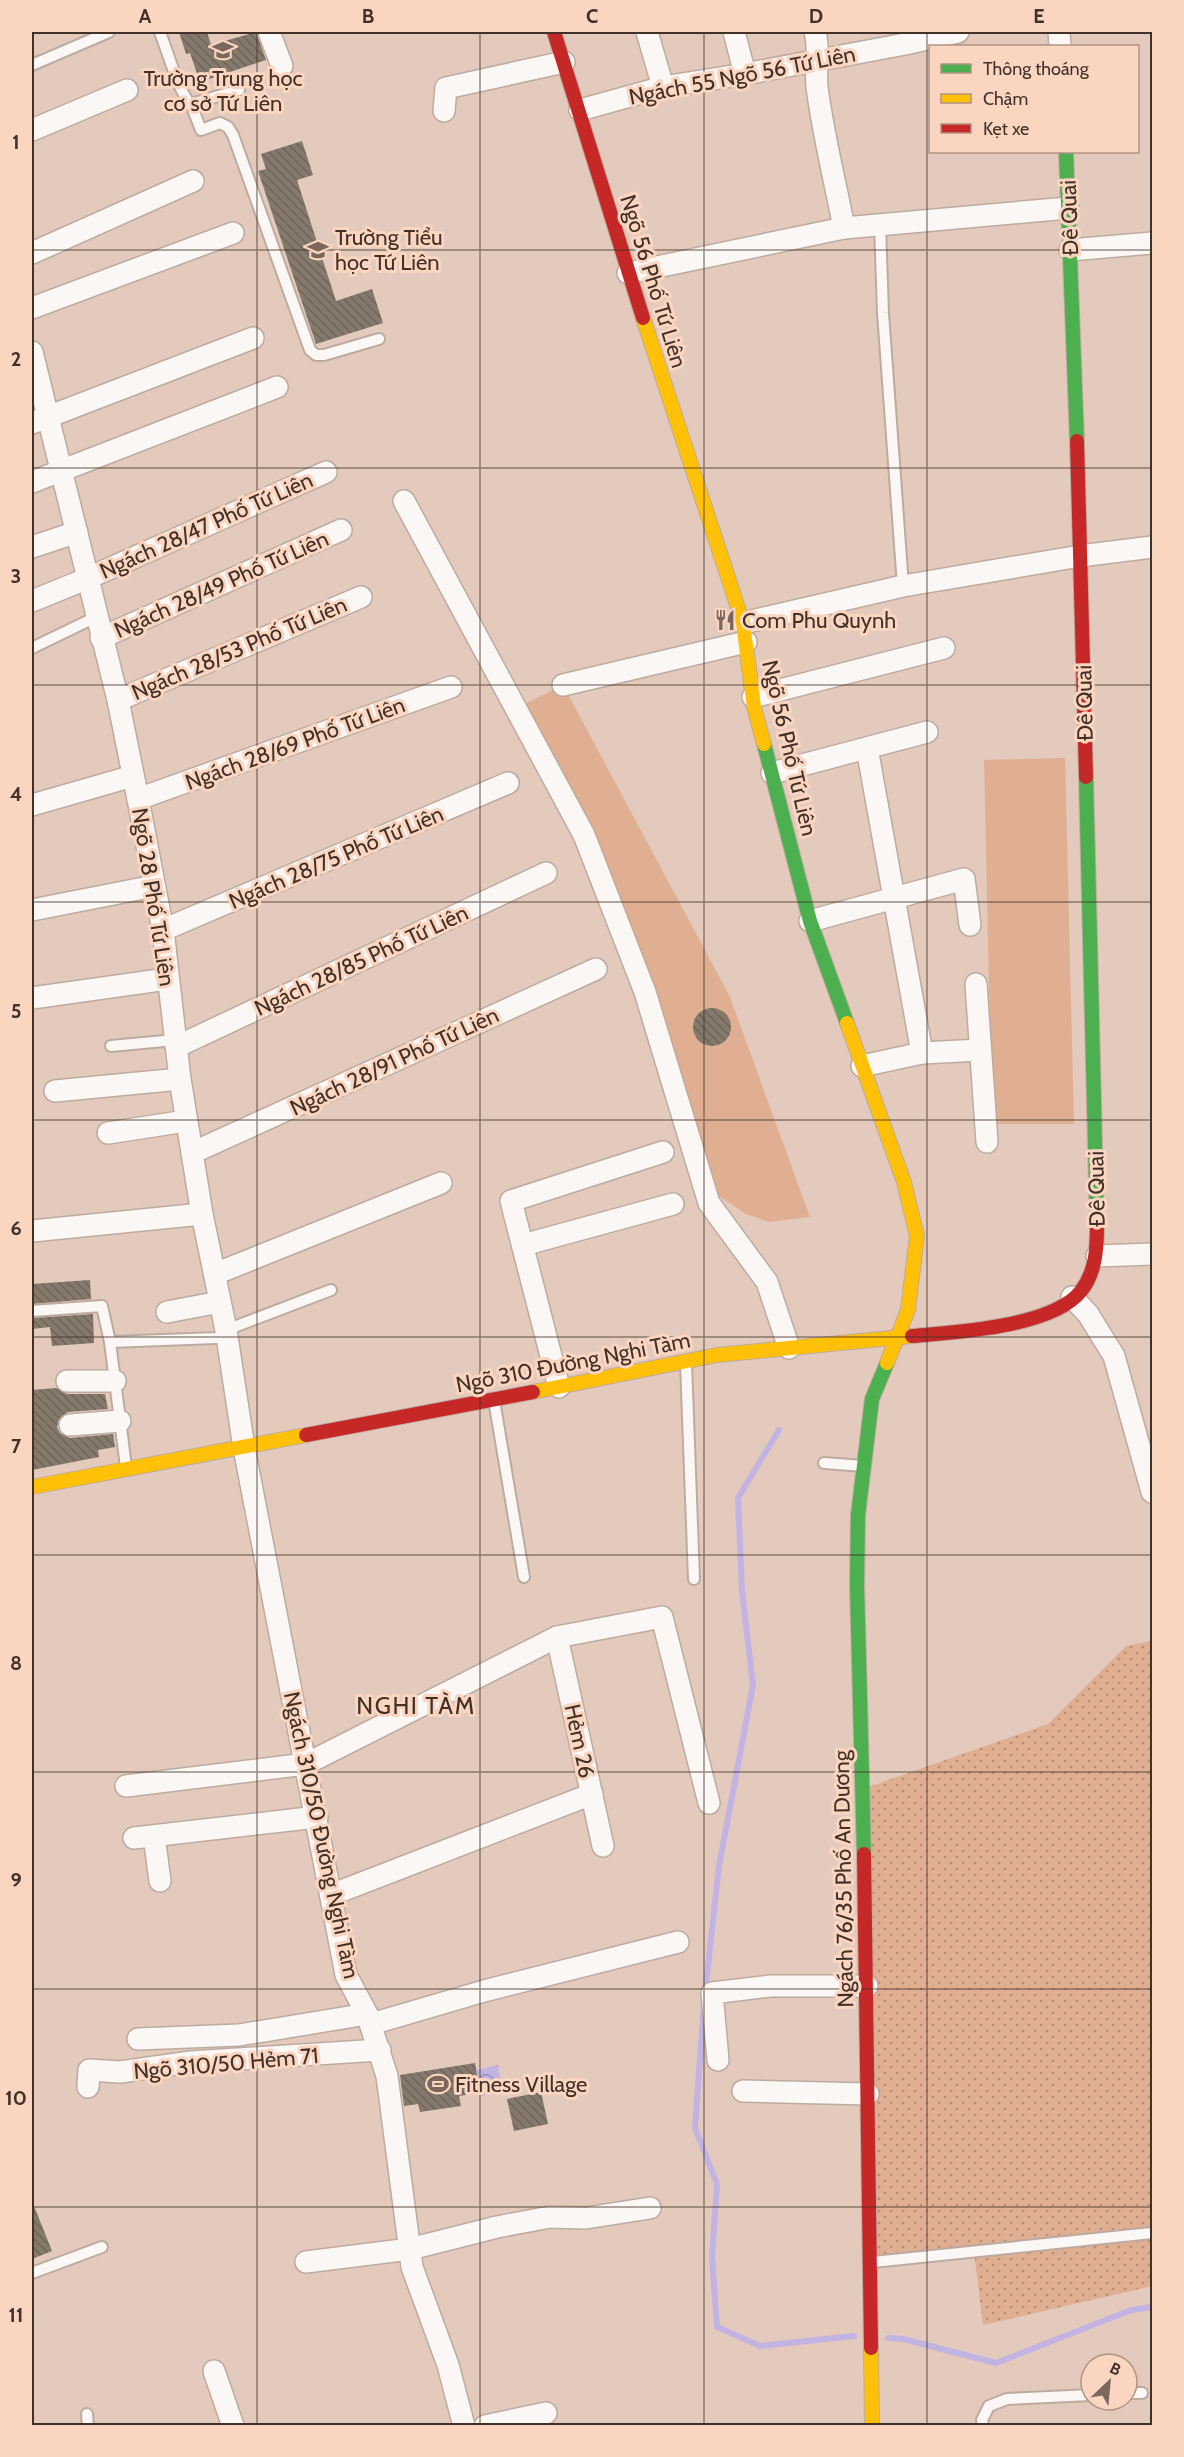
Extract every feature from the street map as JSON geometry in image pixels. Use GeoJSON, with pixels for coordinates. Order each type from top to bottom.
{"type":"FeatureCollection","features":[{"type":"Feature","properties":{"kind":"street"},"geometry":{"type":"LineString","coordinates":[[269,32],[282,66]]}},
{"type":"Feature","properties":{"kind":"street","name":"Ngõ 56 Phố Tứ Liên"},"geometry":{"type":"LineString","coordinates":[[554,32],[580,110],[628,273],[744,632],[753,697],[810,921],[904,1182],[917,1236],[908,1310],[897,1337]]}},
{"type":"Feature","properties":{"kind":"street"},"geometry":{"type":"LineString","coordinates":[[647,32],[663,87]]}},
{"type":"Feature","properties":{"kind":"street"},"geometry":{"type":"LineString","coordinates":[[734,32],[745,74]]}},
{"type":"Feature","properties":{"kind":"street"},"geometry":{"type":"LineString","coordinates":[[815,32],[818,43],[815,61],[817,86],[844,228]]}},
{"type":"Feature","properties":{"kind":"street","name":"Ngách 55 Ngõ 56 Tứ Liên"},"geometry":{"type":"LineString","coordinates":[[580,110],[663,87],[815,61],[903,38],[958,32]]}},
{"type":"Feature","properties":{"kind":"street"},"geometry":{"type":"LineString","coordinates":[[444,111],[446,88],[564,62]]}},
{"type":"Feature","properties":{"kind":"street"},"geometry":{"type":"LineString","coordinates":[[32,130],[127,90]]}},
{"type":"Feature","properties":{"kind":"street","name":"Đê Quai"},"geometry":{"type":"LineString","coordinates":[[1066,153],[1080,556],[1097,1256]]}},
{"type":"Feature","properties":{"kind":"street"},"geometry":{"type":"LineString","coordinates":[[32,253],[193,181]]}},
{"type":"Feature","properties":{"kind":"street"},"geometry":{"type":"LineString","coordinates":[[628,273],[844,228],[1068,208]]}},
{"type":"Feature","properties":{"kind":"street"},"geometry":{"type":"LineString","coordinates":[[32,308],[233,234]]}},
{"type":"Feature","properties":{"kind":"street"},"geometry":{"type":"LineString","coordinates":[[1070,250],[1152,243]]}},
{"type":"Feature","properties":{"kind":"street"},"geometry":{"type":"LineString","coordinates":[[40,420],[253,338]]}},
{"type":"Feature","properties":{"kind":"street","name":"Ngõ 28 Phố Tứ Liên"},"geometry":{"type":"LineString","coordinates":[[32,352],[40,420],[62,470],[86,579],[118,700],[138,799],[163,930],[186,1121],[226,1332],[244,1448]]}},
{"type":"Feature","properties":{"kind":"street"},"geometry":{"type":"LineString","coordinates":[[32,482],[277,387]]}},
{"type":"Feature","properties":{"kind":"street","name":"Ngách 28/47 Phố Tứ Liên"},"geometry":{"type":"LineString","coordinates":[[32,601],[326,472]]}},
{"type":"Feature","properties":{"kind":"street"},"geometry":{"type":"LineString","coordinates":[[404,501],[584,835],[645,992],[709,1203],[767,1282],[789,1348]]}},
{"type":"Feature","properties":{"kind":"street","name":"Ngách 28/49 Phố Tứ Liên"},"geometry":{"type":"LineString","coordinates":[[101,638],[341,530]]}},
{"type":"Feature","properties":{"kind":"street"},"geometry":{"type":"LineString","coordinates":[[32,547],[77,532]]}},
{"type":"Feature","properties":{"kind":"street"},"geometry":{"type":"LineString","coordinates":[[563,685],[903,586],[1080,556],[1152,547]]}},
{"type":"Feature","properties":{"kind":"street","name":"Ngách 28/53 Phố Tứ Liên"},"geometry":{"type":"LineString","coordinates":[[118,700],[361,597]]}},
{"type":"Feature","properties":{"kind":"street"},"geometry":{"type":"LineString","coordinates":[[753,697],[944,648]]}},
{"type":"Feature","properties":{"kind":"street","name":"Ngách 28/69 Phố Tứ Liên"},"geometry":{"type":"LineString","coordinates":[[138,799],[451,687]]}},
{"type":"Feature","properties":{"kind":"street"},"geometry":{"type":"LineString","coordinates":[[772,772],[927,732]]}},
{"type":"Feature","properties":{"kind":"street"},"geometry":{"type":"LineString","coordinates":[[867,748],[922,1053]]}},
{"type":"Feature","properties":{"kind":"street"},"geometry":{"type":"LineString","coordinates":[[32,805],[133,776]]}},
{"type":"Feature","properties":{"kind":"street","name":"Ngách 28/75 Phố Tứ Liên"},"geometry":{"type":"LineString","coordinates":[[163,930],[508,783]]}},
{"type":"Feature","properties":{"kind":"street","name":"Ngách 28/85 Phố Tứ Liên"},"geometry":{"type":"LineString","coordinates":[[176,1043],[546,873]]}},
{"type":"Feature","properties":{"kind":"street"},"geometry":{"type":"LineString","coordinates":[[810,921],[964,879],[969,925]]}},
{"type":"Feature","properties":{"kind":"street"},"geometry":{"type":"LineString","coordinates":[[32,910],[154,886]]}},
{"type":"Feature","properties":{"kind":"street","name":"Ngách 28/91 Phố Tứ Liên"},"geometry":{"type":"LineString","coordinates":[[192,1153],[596,969]]}},
{"type":"Feature","properties":{"kind":"street"},"geometry":{"type":"LineString","coordinates":[[32,998],[167,978]]}},
{"type":"Feature","properties":{"kind":"street"},"geometry":{"type":"LineString","coordinates":[[976,984],[987,1142]]}},
{"type":"Feature","properties":{"kind":"street"},"geometry":{"type":"LineString","coordinates":[[862,1066],[922,1053],[981,1050]]}},
{"type":"Feature","properties":{"kind":"street"},"geometry":{"type":"LineString","coordinates":[[55,1091],[180,1079]]}},
{"type":"Feature","properties":{"kind":"street"},"geometry":{"type":"LineString","coordinates":[[108,1133],[186,1121]]}},
{"type":"Feature","properties":{"kind":"street"},"geometry":{"type":"LineString","coordinates":[[559,1387],[511,1201],[663,1152]]}},
{"type":"Feature","properties":{"kind":"street"},"geometry":{"type":"LineString","coordinates":[[215,1274],[441,1183]]}},
{"type":"Feature","properties":{"kind":"street"},"geometry":{"type":"LineString","coordinates":[[523,1245],[673,1204]]}},
{"type":"Feature","properties":{"kind":"street"},"geometry":{"type":"LineString","coordinates":[[32,1231],[202,1215]]}},
{"type":"Feature","properties":{"kind":"street"},"geometry":{"type":"LineString","coordinates":[[1097,1256],[1152,1254]]}},
{"type":"Feature","properties":{"kind":"street","name":"Ngõ 310 Đường Nghi Tàm"},"geometry":{"type":"LineString","coordinates":[[32,1487],[494,1400],[717,1355],[1018,1323],[1054,1311],[1081,1291],[1097,1256]]}},
{"type":"Feature","properties":{"kind":"street"},"geometry":{"type":"LineString","coordinates":[[1072,1297],[1088,1314],[1114,1356],[1152,1492]]}},
{"type":"Feature","properties":{"kind":"street"},"geometry":{"type":"LineString","coordinates":[[167,1312],[220,1302]]}},
{"type":"Feature","properties":{"kind":"street","name":"Ngách 76/35 Phố An Dương"},"geometry":{"type":"LineString","coordinates":[[872,2426],[867,1986],[857,1585],[858,1515],[872,1399],[897,1337]]}},
{"type":"Feature","properties":{"kind":"street"},"geometry":{"type":"LineString","coordinates":[[67,1381],[115,1381]]}},
{"type":"Feature","properties":{"kind":"street"},"geometry":{"type":"LineString","coordinates":[[70,1425],[120,1420]]}},
{"type":"Feature","properties":{"kind":"street","name":"Ngách 310/50 Đường Nghi Tàm"},"geometry":{"type":"LineString","coordinates":[[244,1448],[346,1975],[369,2019],[391,2091],[412,2267],[448,2365],[464,2426]]}},
{"type":"Feature","properties":{"kind":"street"},"geometry":{"type":"LineString","coordinates":[[126,1786],[306,1764],[557,1636],[662,1617],[708,1803]]}},
{"type":"Feature","properties":{"kind":"street","name":"Hẻm 26"},"geometry":{"type":"LineString","coordinates":[[557,1636],[603,1846]]}},
{"type":"Feature","properties":{"kind":"street"},"geometry":{"type":"LineString","coordinates":[[332,1895],[592,1794]]}},
{"type":"Feature","properties":{"kind":"street"},"geometry":{"type":"LineString","coordinates":[[160,1881],[144,1837],[317,1817]]}},
{"type":"Feature","properties":{"kind":"street"},"geometry":{"type":"LineString","coordinates":[[138,2039],[238,2035],[369,2019],[678,1942]]}},
{"type":"Feature","properties":{"kind":"street"},"geometry":{"type":"LineString","coordinates":[[718,2060],[712,1994],[770,1986],[867,1986]]}},
{"type":"Feature","properties":{"kind":"street","name":"Ngõ 310/50 Hẻm 71"},"geometry":{"type":"LineString","coordinates":[[88,2087],[89,2070],[120,2072],[190,2062],[380,2050]]}},
{"type":"Feature","properties":{"kind":"street"},"geometry":{"type":"LineString","coordinates":[[743,2091],[868,2094]]}},
{"type":"Feature","properties":{"kind":"street"},"geometry":{"type":"LineString","coordinates":[[306,2262],[410,2249],[497,2227],[550,2217],[586,2218],[650,2208]]}},
{"type":"Feature","properties":{"kind":"street"},"geometry":{"type":"LineString","coordinates":[[214,2371],[232,2426]]}},
{"type":"Feature","properties":{"kind":"street"},"geometry":{"type":"LineString","coordinates":[[485,2426],[546,2413]]}},
{"type":"Feature","properties":{"kind":"lane"},"geometry":{"type":"LineString","coordinates":[[32,65],[109,32]]}},
{"type":"Feature","properties":{"kind":"lane"},"geometry":{"type":"LineString","coordinates":[[160,32],[178,83],[185,99],[191,104],[201,130],[220,123],[228,127],[233,135],[310,350],[316,355],[324,356],[379,339]]}},
{"type":"Feature","properties":{"kind":"lane"},"geometry":{"type":"LineString","coordinates":[[191,104],[239,90]]}},
{"type":"Feature","properties":{"kind":"lane"},"geometry":{"type":"LineString","coordinates":[[880,225],[883,313],[903,586]]}},
{"type":"Feature","properties":{"kind":"lane"},"geometry":{"type":"LineString","coordinates":[[32,648],[96,617]]}},
{"type":"Feature","properties":{"kind":"lane"},"geometry":{"type":"LineString","coordinates":[[111,1046],[176,1043]]}},
{"type":"Feature","properties":{"kind":"lane"},"geometry":{"type":"LineString","coordinates":[[110,1342],[216,1338],[331,1290]]}},
{"type":"Feature","properties":{"kind":"lane"},"geometry":{"type":"LineString","coordinates":[[32,1311],[102,1306],[110,1342],[126,1470]]}},
{"type":"Feature","properties":{"kind":"lane"},"geometry":{"type":"LineString","coordinates":[[686,1361],[694,1579]]}},
{"type":"Feature","properties":{"kind":"lane"},"geometry":{"type":"LineString","coordinates":[[494,1400],[524,1577]]}},
{"type":"Feature","properties":{"kind":"lane"},"geometry":{"type":"LineString","coordinates":[[824,1463],[864,1466]]}},
{"type":"Feature","properties":{"kind":"lane"},"geometry":{"type":"LineString","coordinates":[[870,2262],[1152,2233]]}},
{"type":"Feature","properties":{"kind":"lane"},"geometry":{"type":"LineString","coordinates":[[32,2273],[102,2247]]}},
{"type":"Feature","properties":{"kind":"lane"},"geometry":{"type":"LineString","coordinates":[[983,2426],[982,2420],[989,2406],[1007,2399],[1079,2396]]}},
{"type":"Feature","properties":{"kind":"shaded area"},"geometry":{"type":"Polygon","coordinates":[[[563,685],[730,997],[810,1217],[769,1222],[746,1214],[704,1186],[653,991],[595,832],[521,706],[563,685]]]}},
{"type":"Feature","properties":{"kind":"shaded area"},"geometry":{"type":"Polygon","coordinates":[[[1065,758],[1074,1124],[992,1124],[984,760],[1065,758]]]}},
{"type":"Feature","properties":{"kind":"shaded area"},"geometry":{"type":"Polygon","coordinates":[[[1152,1641],[1152,2286],[983,2325],[974,2252],[870,2262],[863,1789],[1048,1724],[1126,1646],[1152,1641]]]}},
{"type":"Feature","properties":{"kind":"water"},"geometry":{"type":"Polygon","coordinates":[[[498,2065],[503,2092],[481,2096],[476,2070],[498,2065]]]}},
{"type":"Feature","properties":{"kind":"building","name":"Trường Trung học cơ sở Tứ Liên"},"geometry":{"type":"Polygon","coordinates":[[[179,32],[207,32],[211,45],[256,32],[266,60],[200,82],[190,53],[186,54],[179,32]]]}},
{"type":"Feature","properties":{"kind":"building"},"geometry":{"type":"Polygon","coordinates":[[[302,141],[313,175],[297,180],[336,301],[372,289],[383,323],[316,344],[258,171],[266,169],[261,154],[302,141]]]}},
{"type":"Feature","properties":{"kind":"building"},"geometry":{"type":"Polygon","coordinates":[[[712,1008],[726,1013],[731,1027],[726,1041],[712,1046],[698,1041],[693,1027],[698,1013],[712,1008]]]}},
{"type":"Feature","properties":{"kind":"building"},"geometry":{"type":"Polygon","coordinates":[[[90,1280],[91,1299],[32,1304],[32,1284],[90,1280]]]}},
{"type":"Feature","properties":{"kind":"building"},"geometry":{"type":"Polygon","coordinates":[[[93,1314],[94,1343],[52,1346],[50,1327],[32,1329],[32,1318],[93,1314]]]}},
{"type":"Feature","properties":{"kind":"building"},"geometry":{"type":"Polygon","coordinates":[[[56,1388],[67,1394],[105,1394],[108,1409],[68,1412],[59,1419],[57,1427],[60,1433],[70,1438],[113,1434],[115,1447],[98,1450],[99,1457],[32,1470],[32,1390],[56,1388]]]}},
{"type":"Feature","properties":{"kind":"building","name":"Fitness Village"},"geometry":{"type":"Polygon","coordinates":[[[475,2063],[480,2093],[459,2096],[461,2106],[420,2112],[418,2104],[404,2106],[400,2075],[475,2063]]]}},
{"type":"Feature","properties":{"kind":"building"},"geometry":{"type":"Polygon","coordinates":[[[541,2092],[548,2124],[514,2131],[507,2099],[541,2092]]]}},
{"type":"Feature","properties":{"kind":"building"},"geometry":{"type":"Polygon","coordinates":[[[32,2201],[52,2251],[32,2259],[32,2201]]]}},
{"type":"Feature","properties":{"kind":"waterway"},"geometry":{"type":"LineString","coordinates":[[705,1993],[719,1866],[753,1685],[742,1591],[738,1498],[779,1430]]}},
{"type":"Feature","properties":{"kind":"waterway"},"geometry":{"type":"LineString","coordinates":[[704,2003],[695,2128],[717,2184],[712,2257],[717,2327],[760,2346],[854,2336]]}},
{"type":"Feature","properties":{"kind":"waterway"},"geometry":{"type":"LineString","coordinates":[[888,2338],[903,2339],[996,2363],[1131,2310],[1152,2307]]}},
{"type":"Feature","properties":{"kind":"traffic: fast"},"geometry":{"type":"LineString","coordinates":[[1066,153],[1077,441]]}},
{"type":"Feature","properties":{"kind":"traffic: fast"},"geometry":{"type":"LineString","coordinates":[[764,744],[810,921],[847,1023]]}},
{"type":"Feature","properties":{"kind":"traffic: fast"},"geometry":{"type":"LineString","coordinates":[[1086,777],[1097,1225]]}},
{"type":"Feature","properties":{"kind":"traffic: fast"},"geometry":{"type":"LineString","coordinates":[[864,1854],[857,1585],[858,1515],[872,1399],[887,1363]]}},
{"type":"Feature","properties":{"kind":"traffic: slow"},"geometry":{"type":"LineString","coordinates":[[643,318],[743,623],[754,707],[764,744]]}},
{"type":"Feature","properties":{"kind":"traffic: slow"},"geometry":{"type":"LineString","coordinates":[[847,1023],[904,1182],[917,1236],[908,1310],[887,1363]]}},
{"type":"Feature","properties":{"kind":"traffic: slow"},"geometry":{"type":"LineString","coordinates":[[533,1392],[717,1355],[912,1336]]}},
{"type":"Feature","properties":{"kind":"traffic: slow"},"geometry":{"type":"LineString","coordinates":[[32,1487],[306,1435]]}},
{"type":"Feature","properties":{"kind":"traffic: slow"},"geometry":{"type":"LineString","coordinates":[[871,2348],[872,2426]]}},
{"type":"Feature","properties":{"kind":"traffic: jam"},"geometry":{"type":"LineString","coordinates":[[554,32],[643,318]]}},
{"type":"Feature","properties":{"kind":"traffic: jam"},"geometry":{"type":"LineString","coordinates":[[1077,441],[1086,777]]}},
{"type":"Feature","properties":{"kind":"traffic: jam"},"geometry":{"type":"LineString","coordinates":[[912,1336],[1002,1326],[1049,1313],[1068,1303],[1081,1291],[1093,1268],[1097,1225]]}},
{"type":"Feature","properties":{"kind":"traffic: jam"},"geometry":{"type":"LineString","coordinates":[[306,1435],[533,1392]]}},
{"type":"Feature","properties":{"kind":"traffic: jam"},"geometry":{"type":"LineString","coordinates":[[864,1854],[871,2348]]}},
{"type":"Feature","properties":{"kind":"place","name":"Trường Trung học cơ sở Tứ Liên"},"geometry":{"type":"Point","coordinates":[223,50]}},
{"type":"Feature","properties":{"kind":"place","name":"Trường Tiểu học Tứ Liên"},"geometry":{"type":"Point","coordinates":[318,250]}},
{"type":"Feature","properties":{"kind":"place","name":"Com Phu Quynh"},"geometry":{"type":"Point","coordinates":[725,620]}},
{"type":"Feature","properties":{"kind":"place","name":"Fitness Village"},"geometry":{"type":"Point","coordinates":[438,2084]}},
{"type":"Feature","properties":{"kind":"district","name":"NGHI TÀM"},"geometry":{"type":"Point","coordinates":[416,1706]}}]}
